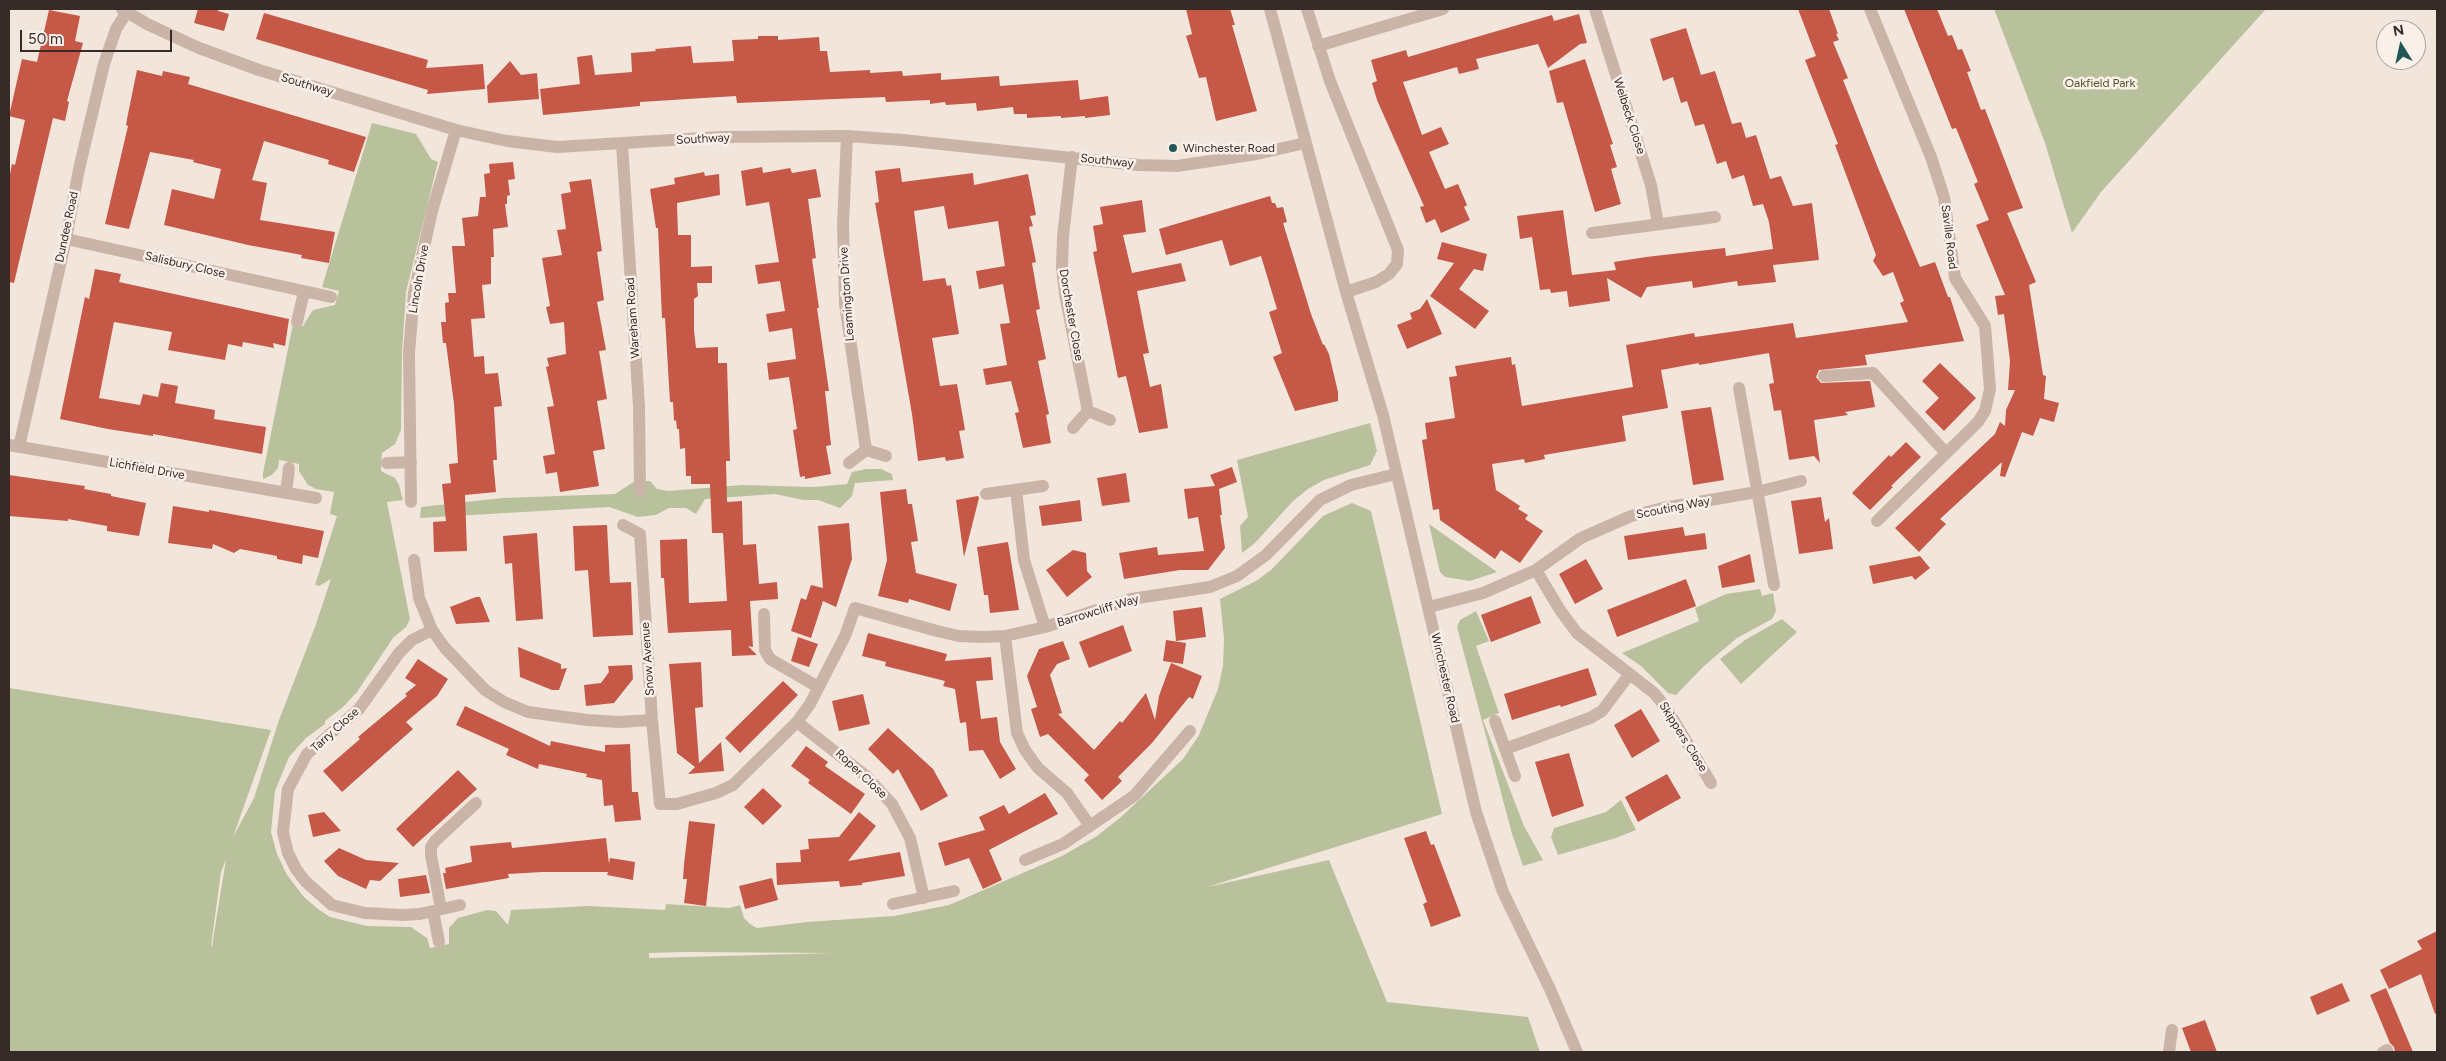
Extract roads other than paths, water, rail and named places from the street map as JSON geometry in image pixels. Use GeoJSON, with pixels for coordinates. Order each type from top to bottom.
{"type":"FeatureCollection","features":[{"type":"Feature","properties":{"kind":"street","name":"Winchester Road"},"geometry":{"type":"LineString","coordinates":[[1270,9],[1346,292],[1383,415],[1476,812],[1491,859],[1518,925],[1550,989],[1577,1052]]}},
{"type":"Feature","properties":{"kind":"street"},"geometry":{"type":"LineString","coordinates":[[1307,9],[1330,81],[1398,250],[1397,264],[1389,274],[1376,282],[1346,292]]}},
{"type":"Feature","properties":{"kind":"street"},"geometry":{"type":"LineString","coordinates":[[1318,46],[1443,9]]}},
{"type":"Feature","properties":{"kind":"street","name":"Welbeck Close"},"geometry":{"type":"LineString","coordinates":[[1596,9],[1651,185],[1658,224]]}},
{"type":"Feature","properties":{"kind":"street","name":"Saville Road"},"geometry":{"type":"LineString","coordinates":[[1870,9],[1931,157],[1944,196],[1955,278],[1983,320],[1986,331],[1990,389],[1988,403],[1978,422],[1876,521]]}},
{"type":"Feature","properties":{"kind":"street","name":"Southway"},"geometry":{"type":"LineString","coordinates":[[125,10],[148,24],[224,58],[456,130],[507,141],[557,147],[721,137],[847,136],[1138,165],[1177,166],[1257,154],[1305,143]]}},
{"type":"Feature","properties":{"kind":"street","name":"Dundee Road"},"geometry":{"type":"LineString","coordinates":[[14,446],[66,239],[79,170],[109,46],[125,10]]}},
{"type":"Feature","properties":{"kind":"street","name":"Lincoln Drive"},"geometry":{"type":"LineString","coordinates":[[411,502],[409,352],[414,293],[432,211],[456,130]]}},
{"type":"Feature","properties":{"kind":"street","name":"Leamington Drive"},"geometry":{"type":"LineString","coordinates":[[847,136],[843,224],[845,304],[866,450]]}},
{"type":"Feature","properties":{"kind":"street","name":"Wareham Road"},"geometry":{"type":"LineString","coordinates":[[622,144],[639,406],[640,491]]}},
{"type":"Feature","properties":{"kind":"street","name":"Dorchester Close"},"geometry":{"type":"LineString","coordinates":[[1072,158],[1063,236],[1062,267],[1088,411]]}},
{"type":"Feature","properties":{"kind":"street"},"geometry":{"type":"LineString","coordinates":[[1592,233],[1715,217]]}},
{"type":"Feature","properties":{"kind":"street","name":"Salisbury Close"},"geometry":{"type":"LineString","coordinates":[[66,239],[331,297]]}},
{"type":"Feature","properties":{"kind":"street"},"geometry":{"type":"LineString","coordinates":[[297,322],[304,292]]}},
{"type":"Feature","properties":{"kind":"street"},"geometry":{"type":"LineString","coordinates":[[1824,376],[1873,373],[1945,452]]}},
{"type":"Feature","properties":{"kind":"street"},"geometry":{"type":"LineString","coordinates":[[1739,388],[1774,585]]}},
{"type":"Feature","properties":{"kind":"street"},"geometry":{"type":"LineString","coordinates":[[1073,428],[1088,411],[1110,420]]}},
{"type":"Feature","properties":{"kind":"street","name":"Lichfield Drive"},"geometry":{"type":"LineString","coordinates":[[14,446],[316,498]]}},
{"type":"Feature","properties":{"kind":"street"},"geometry":{"type":"LineString","coordinates":[[850,463],[866,450],[886,456]]}},
{"type":"Feature","properties":{"kind":"street"},"geometry":{"type":"LineString","coordinates":[[387,464],[411,462]]}},
{"type":"Feature","properties":{"kind":"street"},"geometry":{"type":"LineString","coordinates":[[286,493],[288,468]]}},
{"type":"Feature","properties":{"kind":"street","name":"Barrowcliff Way"},"geometry":{"type":"LineString","coordinates":[[660,804],[677,804],[693,800],[716,793],[733,785],[797,722],[845,636],[855,608],[959,636],[1005,636],[1045,627],[1131,599],[1210,587],[1237,576],[1266,555],[1320,500],[1352,485],[1396,474]]}},
{"type":"Feature","properties":{"kind":"street","name":"Scouting Way"},"geometry":{"type":"LineString","coordinates":[[1429,607],[1483,593],[1536,570],[1581,538],[1631,516],[1663,508],[1758,492],[1802,481]]}},
{"type":"Feature","properties":{"kind":"street"},"geometry":{"type":"LineString","coordinates":[[986,494],[1043,486]]}},
{"type":"Feature","properties":{"kind":"street"},"geometry":{"type":"LineString","coordinates":[[1016,490],[1024,560],[1045,627]]}},
{"type":"Feature","properties":{"kind":"street","name":"Snow Avenue"},"geometry":{"type":"LineString","coordinates":[[623,525],[640,534],[652,720],[660,804]]}},
{"type":"Feature","properties":{"kind":"street"},"geometry":{"type":"LineString","coordinates":[[414,560],[419,598],[432,630],[467,673],[485,690],[504,702],[528,712],[619,722],[652,720]]}},
{"type":"Feature","properties":{"kind":"street","name":"Skippers Close"},"geometry":{"type":"LineString","coordinates":[[1536,570],[1560,610],[1577,633],[1654,693],[1667,710],[1711,783]]}},
{"type":"Feature","properties":{"kind":"street"},"geometry":{"type":"LineString","coordinates":[[764,614],[766,654],[774,663],[818,687]]}},
{"type":"Feature","properties":{"kind":"street","name":"Tarry Close"},"geometry":{"type":"LineString","coordinates":[[432,630],[412,640],[399,653],[359,709],[307,754],[288,789],[284,832],[288,854],[296,869],[305,881],[332,905],[350,911],[386,915],[437,910],[460,905]]}},
{"type":"Feature","properties":{"kind":"street"},"geometry":{"type":"LineString","coordinates":[[1005,636],[1017,734],[1025,750],[1038,768],[1067,793],[1090,826]]}},
{"type":"Feature","properties":{"kind":"street"},"geometry":{"type":"LineString","coordinates":[[1505,749],[1590,718],[1602,711],[1629,675]]}},
{"type":"Feature","properties":{"kind":"street"},"geometry":{"type":"LineString","coordinates":[[1495,721],[1515,776]]}},
{"type":"Feature","properties":{"kind":"street","name":"Roper Close"},"geometry":{"type":"LineString","coordinates":[[797,722],[866,776],[892,804],[910,838],[924,898]]}},
{"type":"Feature","properties":{"kind":"street"},"geometry":{"type":"LineString","coordinates":[[1024,860],[1063,844],[1134,796],[1190,731]]}},
{"type":"Feature","properties":{"kind":"street"},"geometry":{"type":"LineString","coordinates":[[439,942],[431,847],[435,841],[476,804]]}},
{"type":"Feature","properties":{"kind":"street"},"geometry":{"type":"LineString","coordinates":[[893,904],[954,891]]}},
{"type":"Feature","properties":{"kind":"street"},"geometry":{"type":"LineString","coordinates":[[2168,1052],[2172,1030]]}},
{"type":"Feature","properties":{"kind":"place","name":"Winchester Road"},"geometry":{"type":"Point","coordinates":[1173,148]}},
{"type":"Feature","properties":{"kind":"park label","name":"Oakfield Park"},"geometry":{"type":"Point","coordinates":[2100,83]}}]}
